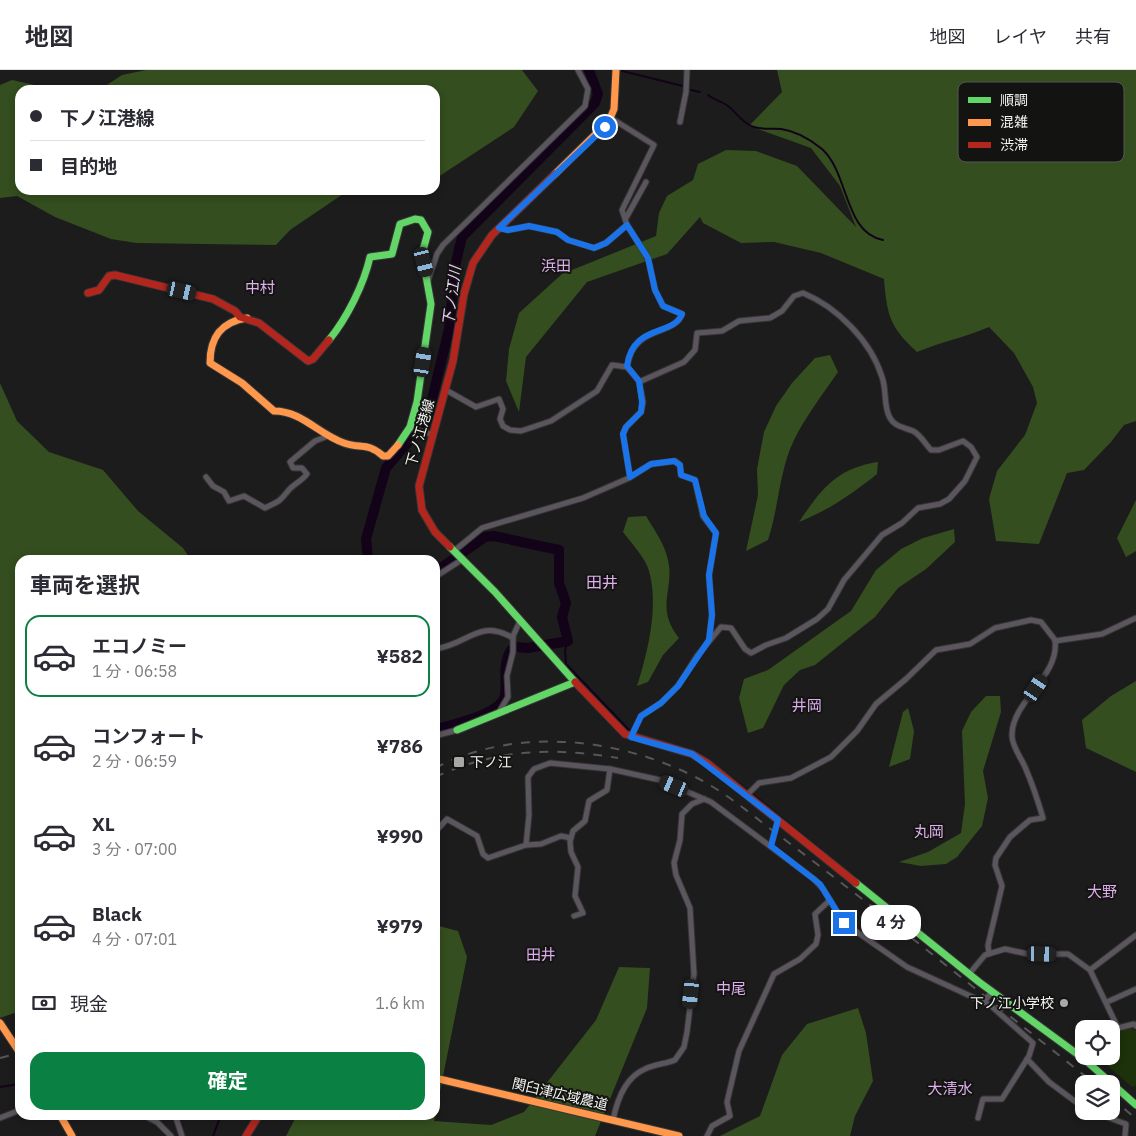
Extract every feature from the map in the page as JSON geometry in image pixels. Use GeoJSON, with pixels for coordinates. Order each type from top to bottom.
{"type":"FeatureCollection","features":[{"type":"Feature","properties":{"kind":"main road"},"geometry":{"type":"LineString","coordinates":[[611,118],[614,105],[616,70]]}},
{"type":"Feature","properties":{"kind":"main road","name":"下ノ江港線"},"geometry":{"type":"LineString","coordinates":[[462,559],[431,526],[420,501],[420,481],[429,434],[446,390],[455,355],[468,277],[480,250],[499,228],[602,129],[611,118]]}},
{"type":"Feature","properties":{"kind":"main road"},"geometry":{"type":"LineString","coordinates":[[88,293],[99,290],[110,276],[123,276],[214,299],[235,311],[240,317],[247,318],[272,332],[286,347],[305,360],[310,360],[341,325],[359,286],[366,276],[370,257],[392,254],[400,224],[415,218],[422,220],[428,232],[422,251],[431,306],[417,402],[411,427],[403,439],[386,456],[381,455],[373,447],[345,444],[328,436],[299,416],[287,411],[274,411],[242,383],[210,363],[212,349],[224,326],[228,322],[247,318]]}},
{"type":"Feature","properties":{"kind":"main road"},"geometry":{"type":"LineString","coordinates":[[462,559],[520,620],[615,726],[632,734],[692,754],[747,795],[992,992],[1084,1059],[1135,1103]]}},
{"type":"Feature","properties":{"kind":"main road"},"geometry":{"type":"LineString","coordinates":[[457,730],[491,718],[575,682]]}},
{"type":"Feature","properties":{"kind":"main road"},"geometry":{"type":"LineString","coordinates":[[0,1023],[15,1045]]}},
{"type":"Feature","properties":{"kind":"main road","name":"関臼津広域農道"},"geometry":{"type":"LineString","coordinates":[[440,1079],[679,1136]]}},
{"type":"Feature","properties":{"kind":"main road"},"geometry":{"type":"LineString","coordinates":[[63,1120],[72,1136]]}},
{"type":"Feature","properties":{"kind":"main road"},"geometry":{"type":"LineString","coordinates":[[246,1136],[256,1120]]}},
{"type":"Feature","properties":{"kind":"street"},"geometry":{"type":"LineString","coordinates":[[428,281],[437,254],[446,242],[585,106],[588,88],[578,70]]}},
{"type":"Feature","properties":{"kind":"street"},"geometry":{"type":"LineString","coordinates":[[680,122],[686,92],[687,70]]}},
{"type":"Feature","properties":{"kind":"street"},"geometry":{"type":"LineString","coordinates":[[611,118],[654,145],[622,210],[627,225],[648,258],[655,290],[663,306],[682,314],[673,324],[641,339],[628,360],[627,366]]}},
{"type":"Feature","properties":{"kind":"street"},"geometry":{"type":"LineString","coordinates":[[626,218],[646,182]]}},
{"type":"Feature","properties":{"kind":"street"},"geometry":{"type":"LineString","coordinates":[[499,228],[508,230],[529,226],[557,232],[568,240],[594,248],[606,243],[627,225]]}},
{"type":"Feature","properties":{"kind":"street"},"geometry":{"type":"LineString","coordinates":[[640,382],[684,362],[695,350],[697,333],[722,331],[739,321],[766,320],[779,314],[794,296],[803,293],[817,299],[840,315],[864,345],[882,376],[888,414],[895,424],[916,433],[931,450],[939,450],[963,441],[977,455],[965,481],[949,499],[940,504],[918,508],[902,523],[882,535],[844,580],[828,609],[817,619],[786,638],[751,653],[745,649],[729,626],[722,626],[714,638],[709,640]]}},
{"type":"Feature","properties":{"kind":"street"},"geometry":{"type":"LineString","coordinates":[[446,390],[475,407],[499,399],[504,409],[500,419],[502,426],[510,430],[521,431],[551,421],[598,391],[612,365],[627,366],[640,382],[642,402],[641,412],[626,427],[623,434],[630,477]]}},
{"type":"Feature","properties":{"kind":"street"},"geometry":{"type":"LineString","coordinates":[[411,427],[429,434]]}},
{"type":"Feature","properties":{"kind":"street"},"geometry":{"type":"LineString","coordinates":[[206,477],[213,486],[224,492],[229,500],[244,496],[265,508],[283,499],[289,490],[300,483],[306,474],[302,468],[292,468],[290,462],[314,441],[328,436]]}},
{"type":"Feature","properties":{"kind":"street"},"geometry":{"type":"LineString","coordinates":[[454,551],[482,528],[583,498],[630,477],[651,464],[674,461],[680,465],[681,475],[695,480],[704,516],[716,533],[709,575],[712,615],[709,640],[678,686],[661,703],[641,716],[632,734]]}},
{"type":"Feature","properties":{"kind":"street"},"geometry":{"type":"LineString","coordinates":[[440,574],[462,559]]}},
{"type":"Feature","properties":{"kind":"street"},"geometry":{"type":"LineString","coordinates":[[1056,641],[1102,634],[1136,618]]}},
{"type":"Feature","properties":{"kind":"street"},"geometry":{"type":"LineString","coordinates":[[491,718],[501,710],[507,700],[507,676],[513,649],[513,638],[520,620]]}},
{"type":"Feature","properties":{"kind":"street"},"geometry":{"type":"LineString","coordinates":[[747,795],[759,783],[791,778],[831,757],[857,731],[876,704],[906,679],[928,655],[936,650],[970,644],[995,628],[1031,620],[1041,622],[1056,641]]}},
{"type":"Feature","properties":{"kind":"street"},"geometry":{"type":"LineString","coordinates":[[440,648],[458,644],[485,629],[497,630],[513,638]]}},
{"type":"Feature","properties":{"kind":"street"},"geometry":{"type":"LineString","coordinates":[[989,954],[988,945],[1002,886],[995,865],[996,858],[1010,837],[1030,820],[1042,818],[1038,800],[1012,735],[1019,711],[1043,678],[1051,661],[1056,641]]}},
{"type":"Feature","properties":{"kind":"street"},"geometry":{"type":"LineString","coordinates":[[440,735],[457,730]]}},
{"type":"Feature","properties":{"kind":"street"},"geometry":{"type":"LineString","coordinates":[[526,845],[529,820],[527,780],[532,770],[550,763],[610,769],[660,780],[704,799],[814,879],[844,923],[897,960],[995,1009],[1033,1043],[1027,1058],[1002,1099],[983,1099],[978,1118]]}},
{"type":"Feature","properties":{"kind":"street"},"geometry":{"type":"LineString","coordinates":[[574,916],[583,913],[575,896],[578,866],[571,852],[571,838],[574,830],[585,821],[589,800],[607,790],[610,769]]}},
{"type":"Feature","properties":{"kind":"street"},"geometry":{"type":"LineString","coordinates":[[613,1120],[616,1104],[634,1076],[646,1068],[675,1060],[684,1047],[694,974],[690,908],[676,875],[674,863],[684,811],[692,804],[704,799]]}},
{"type":"Feature","properties":{"kind":"street"},"geometry":{"type":"LineString","coordinates":[[440,827],[447,820],[477,836],[483,854],[488,858],[526,845],[541,844],[562,836],[571,838]]}},
{"type":"Feature","properties":{"kind":"street"},"geometry":{"type":"LineString","coordinates":[[771,846],[778,820]]}},
{"type":"Feature","properties":{"kind":"street"},"geometry":{"type":"LineString","coordinates":[[707,1136],[712,1126],[730,1116],[727,1102],[739,1051],[774,974],[800,959],[816,944],[818,935],[815,914],[830,900]]}},
{"type":"Feature","properties":{"kind":"street"},"geometry":{"type":"LineString","coordinates":[[1090,970],[1136,935]]}},
{"type":"Feature","properties":{"kind":"street"},"geometry":{"type":"LineString","coordinates":[[969,974],[981,959],[1007,948],[1025,953],[1068,954],[1090,970],[1118,1028],[1134,1024],[1136,1026]]}},
{"type":"Feature","properties":{"kind":"street"},"geometry":{"type":"LineString","coordinates":[[1107,1002],[1136,989]]}},
{"type":"Feature","properties":{"kind":"street"},"geometry":{"type":"LineString","coordinates":[[983,1002],[992,992]]}},
{"type":"Feature","properties":{"kind":"street"},"geometry":{"type":"LineString","coordinates":[[1027,1058],[1049,1082],[1075,1101]]}},
{"type":"Feature","properties":{"kind":"street"},"geometry":{"type":"LineString","coordinates":[[0,1118],[15,1112]]}},
{"type":"Feature","properties":{"kind":"street"},"geometry":{"type":"LineString","coordinates":[[153,1120],[171,1136]]}},
{"type":"Feature","properties":{"kind":"street"},"geometry":{"type":"LineString","coordinates":[[177,1120],[182,1136]]}},
{"type":"Feature","properties":{"kind":"street"},"geometry":{"type":"LineString","coordinates":[[1115,1120],[1126,1124],[1125,1136]]}},
{"type":"Feature","properties":{"kind":"green space"},"geometry":{"type":"Polygon","coordinates":[[[146,70],[522,70],[538,91],[514,127],[440,176],[440,85],[107,85],[122,75],[146,70]]]}},
{"type":"Feature","properties":{"kind":"green space"},"geometry":{"type":"Polygon","coordinates":[[[777,70],[1136,70],[1136,421],[1124,425],[1111,442],[1084,470],[1067,473],[1039,544],[996,541],[989,499],[997,471],[1025,435],[1037,403],[1033,387],[1014,353],[989,327],[917,352],[895,328],[891,320],[884,279],[821,253],[774,242],[741,243],[703,223],[700,217],[667,254],[587,282],[526,357],[519,412],[506,381],[509,349],[519,313],[562,274],[656,236],[659,213],[667,196],[693,180],[698,164],[726,150],[756,151],[797,166],[856,227],[840,186],[811,148],[749,126],[782,92],[777,70]]]}},
{"type":"Feature","properties":{"kind":"green space"},"geometry":{"type":"Polygon","coordinates":[[[12,80],[34,85],[15,85],[15,195],[342,195],[290,230],[276,245],[136,243],[111,239],[55,217],[17,196],[0,198],[0,85],[12,80]]]}},
{"type":"Feature","properties":{"kind":"green space"},"geometry":{"type":"Polygon","coordinates":[[[830,355],[838,372],[804,422],[789,452],[768,540],[746,551],[758,495],[757,469],[764,432],[776,406],[792,383],[815,358],[830,355]]]}},
{"type":"Feature","properties":{"kind":"green space"},"geometry":{"type":"Polygon","coordinates":[[[0,383],[17,421],[49,452],[103,470],[138,511],[183,548],[188,555],[15,555],[15,1013],[0,1018],[0,383]]]}},
{"type":"Feature","properties":{"kind":"green space"},"geometry":{"type":"Polygon","coordinates":[[[878,462],[877,474],[868,481],[830,507],[799,522],[831,482],[851,469],[878,462]]]}},
{"type":"Feature","properties":{"kind":"green space"},"geometry":{"type":"Polygon","coordinates":[[[1136,500],[1136,551],[1126,557],[1117,538],[1136,500]]]}},
{"type":"Feature","properties":{"kind":"green space"},"geometry":{"type":"Polygon","coordinates":[[[646,516],[666,553],[669,565],[668,615],[671,626],[679,638],[663,655],[648,682],[637,686],[651,629],[652,585],[649,571],[638,550],[623,532],[628,517],[646,516]]]}},
{"type":"Feature","properties":{"kind":"green space"},"geometry":{"type":"Polygon","coordinates":[[[954,529],[955,542],[926,569],[898,588],[875,617],[815,665],[800,670],[784,685],[763,728],[748,733],[739,698],[744,679],[768,670],[851,611],[876,570],[901,549],[923,538],[954,529]]]}},
{"type":"Feature","properties":{"kind":"green space"},"geometry":{"type":"Polygon","coordinates":[[[1136,681],[1136,772],[1086,748],[1082,720],[1111,696],[1136,681]]]}},
{"type":"Feature","properties":{"kind":"green space"},"geometry":{"type":"Polygon","coordinates":[[[986,696],[1000,696],[1001,712],[983,771],[988,798],[982,826],[957,857],[946,864],[921,866],[899,862],[928,852],[961,833],[965,804],[962,731],[971,712],[986,696]]]}},
{"type":"Feature","properties":{"kind":"green space"},"geometry":{"type":"Polygon","coordinates":[[[908,708],[914,731],[910,759],[889,767],[903,712],[908,708]]]}},
{"type":"Feature","properties":{"kind":"green space"},"geometry":{"type":"Polygon","coordinates":[[[440,926],[458,931],[467,957],[440,1091],[440,926]]]}},
{"type":"Feature","properties":{"kind":"green space"},"geometry":{"type":"Polygon","coordinates":[[[619,967],[650,968],[647,1008],[595,1136],[286,1136],[294,1120],[434,1120],[491,1125],[524,1112],[596,1020],[619,967]]]}},
{"type":"Feature","properties":{"kind":"green space"},"geometry":{"type":"Polygon","coordinates":[[[858,1008],[866,1033],[873,1081],[855,1116],[850,1136],[720,1136],[760,1116],[782,1055],[807,1024],[858,1008]]]}},
{"type":"Feature","properties":{"kind":"green space"},"geometry":{"type":"Polygon","coordinates":[[[1130,1028],[1136,1031],[1136,1086],[1132,1087],[1106,1065],[1120,1065],[1120,1031],[1130,1028]]]}},
{"type":"Feature","properties":{"kind":"waterway","name":"下ノ江川"},"geometry":{"type":"LineString","coordinates":[[368,555],[366,539],[386,468],[427,420],[449,329],[456,262],[462,237],[595,103],[598,94],[589,70]]}},
{"type":"Feature","properties":{"kind":"waterway"},"geometry":{"type":"LineString","coordinates":[[622,71],[683,86]]}},
{"type":"Feature","properties":{"kind":"waterway"},"geometry":{"type":"LineString","coordinates":[[691,90],[700,92]]}},
{"type":"Feature","properties":{"kind":"waterway"},"geometry":{"type":"LineString","coordinates":[[708,95],[724,103],[750,126],[792,132],[808,139],[822,149],[831,160],[861,226],[870,235],[883,240]]}},
{"type":"Feature","properties":{"kind":"waterway","name":"下ノ江川"},"geometry":{"type":"LineString","coordinates":[[440,568],[485,537],[494,536],[559,550],[559,583],[566,603],[562,617],[568,641],[528,648],[515,647],[508,656],[505,672],[505,695],[502,702],[495,708],[475,718],[440,729]]}},
{"type":"Feature","properties":{"kind":"waterway"},"geometry":{"type":"LineString","coordinates":[[568,641],[565,651],[566,664],[631,732]]}},
{"type":"Feature","properties":{"kind":"waterway"},"geometry":{"type":"LineString","coordinates":[[674,745],[693,751],[708,760]]}},
{"type":"Feature","properties":{"kind":"waterway"},"geometry":{"type":"LineString","coordinates":[[726,774],[746,789]]}},
{"type":"Feature","properties":{"kind":"waterway"},"geometry":{"type":"LineString","coordinates":[[751,793],[822,851]]}},
{"type":"Feature","properties":{"kind":"waterway"},"geometry":{"type":"LineString","coordinates":[[0,1087],[15,1085]]}},
{"type":"Feature","properties":{"kind":"waterway"},"geometry":{"type":"LineString","coordinates":[[213,1136],[219,1120]]}},
{"type":"Feature","properties":{"kind":"railway"},"geometry":{"type":"LineString","coordinates":[[440,766],[466,755],[499,746],[534,742],[568,742],[603,746],[637,754],[670,765],[701,780],[735,802],[888,919],[1084,1075]]}},
{"type":"Feature","properties":{"kind":"railway"},"geometry":{"type":"LineString","coordinates":[[440,775],[480,761],[525,753],[570,752],[618,758]]}},
{"type":"Feature","properties":{"kind":"railway"},"geometry":{"type":"LineString","coordinates":[[0,1058],[15,1054]]}},
{"type":"Feature","properties":{"kind":"railway"},"geometry":{"type":"LineString","coordinates":[[1120,1105],[1136,1119]]}},
{"type":"Feature","properties":{"kind":"traffic: fast"},"geometry":{"type":"LineString","coordinates":[[329,340],[354,300],[364,278],[370,257],[392,254],[400,224],[415,219],[421,220],[428,232],[422,254],[431,304],[417,402],[410,427],[398,445]]}},
{"type":"Feature","properties":{"kind":"traffic: fast"},"geometry":{"type":"LineString","coordinates":[[450,547],[495,592],[575,682],[457,730]]}},
{"type":"Feature","properties":{"kind":"traffic: fast"},"geometry":{"type":"LineString","coordinates":[[856,883],[979,982],[1084,1059],[1136,1105]]}},
{"type":"Feature","properties":{"kind":"traffic: slow"},"geometry":{"type":"LineString","coordinates":[[555,174],[609,121],[614,109],[616,70]]}},
{"type":"Feature","properties":{"kind":"traffic: slow"},"geometry":{"type":"LineString","coordinates":[[247,318],[230,323],[219,332],[212,346],[210,363],[242,383],[274,411],[284,412],[302,419],[344,443],[373,449],[383,456],[388,456],[398,445]]}},
{"type":"Feature","properties":{"kind":"traffic: slow"},"geometry":{"type":"LineString","coordinates":[[0,1023],[15,1046]]}},
{"type":"Feature","properties":{"kind":"traffic: slow"},"geometry":{"type":"LineString","coordinates":[[440,1079],[679,1136]]}},
{"type":"Feature","properties":{"kind":"traffic: slow"},"geometry":{"type":"LineString","coordinates":[[63,1120],[72,1136]]}},
{"type":"Feature","properties":{"kind":"traffic: jam"},"geometry":{"type":"LineString","coordinates":[[450,547],[435,532],[422,510],[419,486],[453,361],[464,294],[473,263],[492,235],[555,174]]}},
{"type":"Feature","properties":{"kind":"traffic: jam"},"geometry":{"type":"LineString","coordinates":[[88,293],[99,290],[109,276],[115,275],[213,299],[235,311],[240,317],[259,323],[308,361],[313,359],[329,340]]}},
{"type":"Feature","properties":{"kind":"traffic: jam"},"geometry":{"type":"LineString","coordinates":[[575,682],[625,734],[692,754],[707,763],[856,883]]}},
{"type":"Feature","properties":{"kind":"traffic: jam"},"geometry":{"type":"LineString","coordinates":[[246,1136],[256,1120]]}},
{"type":"Feature","properties":{"kind":"place","name":"下ノ江"},"geometry":{"type":"Point","coordinates":[459,762]}},
{"type":"Feature","properties":{"kind":"place","name":"下ノ江小学校"},"geometry":{"type":"Point","coordinates":[1064,1003]}},
{"type":"Feature","properties":{"kind":"district","name":"浜田"},"geometry":{"type":"Point","coordinates":[556,266]}},
{"type":"Feature","properties":{"kind":"district","name":"中村"},"geometry":{"type":"Point","coordinates":[260,288]}},
{"type":"Feature","properties":{"kind":"district","name":"田井"},"geometry":{"type":"Point","coordinates":[602,582]}},
{"type":"Feature","properties":{"kind":"district","name":"井岡"},"geometry":{"type":"Point","coordinates":[807,706]}},
{"type":"Feature","properties":{"kind":"district","name":"丸岡"},"geometry":{"type":"Point","coordinates":[929,832]}},
{"type":"Feature","properties":{"kind":"district","name":"大野"},"geometry":{"type":"Point","coordinates":[1102,892]}},
{"type":"Feature","properties":{"kind":"district","name":"田井"},"geometry":{"type":"Point","coordinates":[541,955]}},
{"type":"Feature","properties":{"kind":"district","name":"中尾"},"geometry":{"type":"Point","coordinates":[731,989]}},
{"type":"Feature","properties":{"kind":"district","name":"大清水"},"geometry":{"type":"Point","coordinates":[950,1089]}},
{"type":"Feature","properties":{"kind":"route"},"geometry":{"type":"LineString","coordinates":[[605,127],[499,228],[508,230],[520,226],[529,226],[563,234],[568,240],[594,248],[606,243],[627,225],[648,258],[655,290],[663,306],[682,314],[673,324],[648,334],[641,339],[628,360],[627,366],[639,381],[642,402],[641,412],[626,427],[623,434],[630,477],[651,464],[674,461],[680,465],[681,475],[684,478],[695,480],[704,516],[716,533],[716,544],[709,575],[711,627],[708,642],[694,660],[681,682],[661,703],[641,716],[631,737],[692,754],[707,763],[778,820],[771,846],[820,884],[838,917],[844,923]]}}]}
